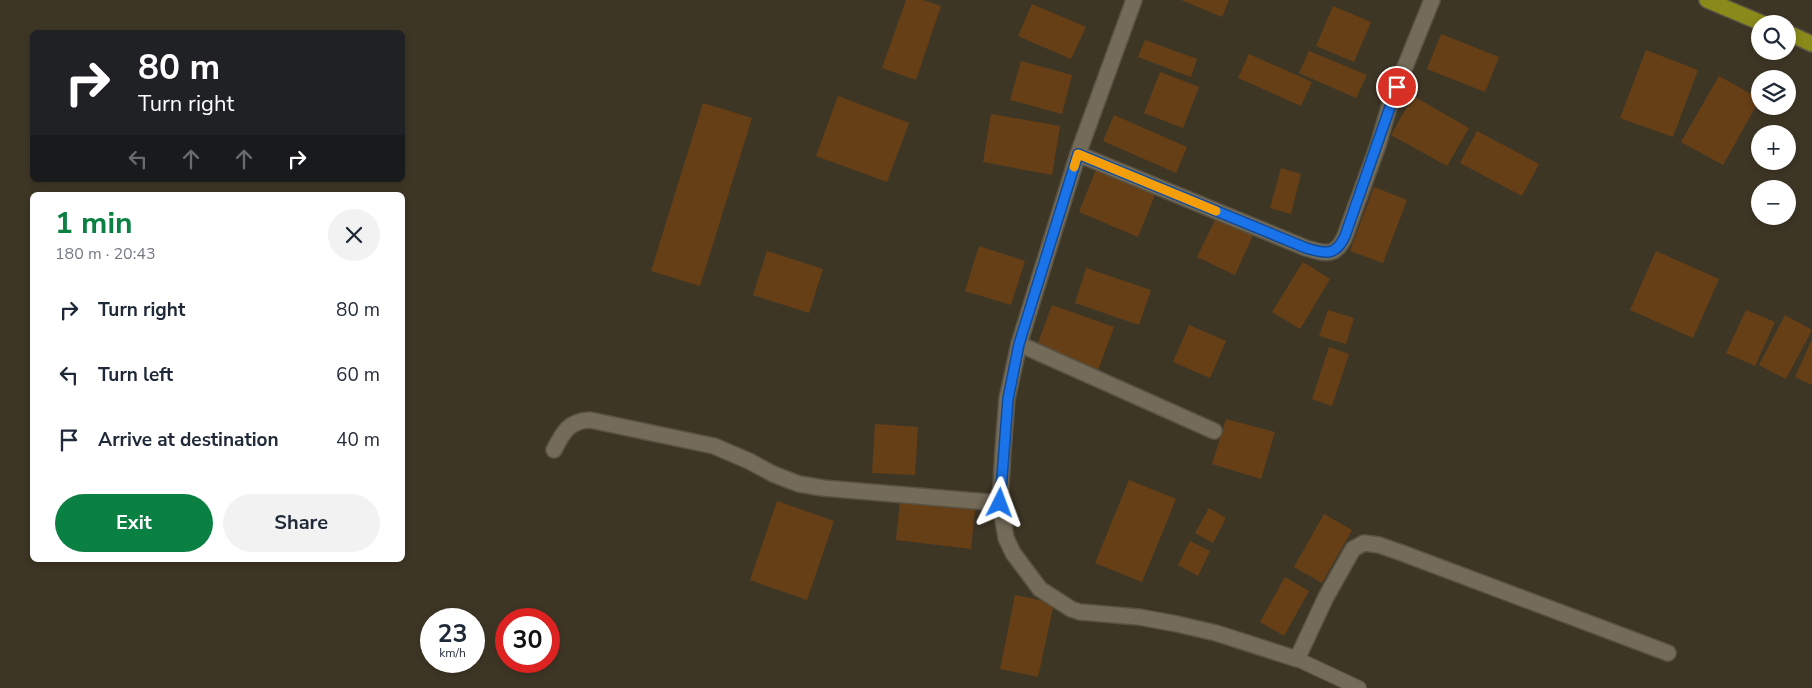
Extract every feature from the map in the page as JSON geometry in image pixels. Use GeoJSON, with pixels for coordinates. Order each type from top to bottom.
{"type":"FeatureCollection","features":[{"type":"Feature","properties":{"kind":"highway"},"geometry":{"type":"LineString","coordinates":[[1707,0],[1751,19]]}},
{"type":"Feature","properties":{"kind":"highway"},"geometry":{"type":"LineString","coordinates":[[1796,37],[1812,44]]}},
{"type":"Feature","properties":{"kind":"street"},"geometry":{"type":"LineString","coordinates":[[1134,0],[1078,154],[1019,344],[1008,399],[1000,503],[1006,538],[1013,553],[1040,589],[1071,609],[1080,612],[1140,617],[1177,624],[1216,633],[1297,659],[1326,597],[1353,548],[1364,543],[1379,545],[1402,553],[1668,654]]}},
{"type":"Feature","properties":{"kind":"street"},"geometry":{"type":"LineString","coordinates":[[1078,154],[1306,248],[1326,252],[1336,251],[1341,246],[1345,236],[1378,145],[1390,104],[1432,0]]}},
{"type":"Feature","properties":{"kind":"street"},"geometry":{"type":"LineString","coordinates":[[1019,344],[1214,431]]}},
{"type":"Feature","properties":{"kind":"street"},"geometry":{"type":"LineString","coordinates":[[554,450],[562,434],[571,425],[579,421],[590,420],[714,446],[799,484],[822,488],[1000,503]]}},
{"type":"Feature","properties":{"kind":"lane"},"geometry":{"type":"LineString","coordinates":[[1297,659],[1359,688]]}},
{"type":"Feature","properties":{"kind":"building"},"geometry":{"type":"Polygon","coordinates":[[[906,0],[923,0],[941,6],[916,80],[882,68],[906,0]]]}},
{"type":"Feature","properties":{"kind":"building"},"geometry":{"type":"Polygon","coordinates":[[[1181,0],[1229,0],[1222,17],[1181,0]]]}},
{"type":"Feature","properties":{"kind":"building"},"geometry":{"type":"Polygon","coordinates":[[[1032,4],[1086,27],[1071,59],[1018,36],[1032,4]]]}},
{"type":"Feature","properties":{"kind":"building"},"geometry":{"type":"Polygon","coordinates":[[[1333,6],[1371,22],[1354,62],[1316,46],[1333,6]]]}},
{"type":"Feature","properties":{"kind":"building"},"geometry":{"type":"Polygon","coordinates":[[[1441,34],[1499,57],[1485,92],[1427,69],[1441,34]]]}},
{"type":"Feature","properties":{"kind":"building"},"geometry":{"type":"Polygon","coordinates":[[[1145,40],[1197,59],[1191,77],[1138,57],[1145,40]]]}},
{"type":"Feature","properties":{"kind":"building"},"geometry":{"type":"Polygon","coordinates":[[[1646,50],[1698,70],[1673,137],[1620,118],[1646,50]]]}},
{"type":"Feature","properties":{"kind":"building"},"geometry":{"type":"Polygon","coordinates":[[[1309,51],[1367,75],[1356,98],[1299,73],[1309,51]]]}},
{"type":"Feature","properties":{"kind":"building"},"geometry":{"type":"Polygon","coordinates":[[[1249,54],[1312,82],[1301,106],[1238,78],[1249,54]]]}},
{"type":"Feature","properties":{"kind":"building"},"geometry":{"type":"Polygon","coordinates":[[[1021,61],[1072,75],[1062,114],[1010,100],[1021,61]]]}},
{"type":"Feature","properties":{"kind":"building"},"geometry":{"type":"Polygon","coordinates":[[[1160,72],[1199,87],[1183,128],[1144,113],[1160,72]]]}},
{"type":"Feature","properties":{"kind":"building"},"geometry":{"type":"Polygon","coordinates":[[[1719,76],[1751,94],[1751,115],[1723,165],[1681,142],[1719,76]]]}},
{"type":"Feature","properties":{"kind":"building"},"geometry":{"type":"Polygon","coordinates":[[[838,96],[909,123],[887,182],[816,156],[838,96]]]}},
{"type":"Feature","properties":{"kind":"building"},"geometry":{"type":"Polygon","coordinates":[[[1413,96],[1469,128],[1447,166],[1391,135],[1413,96]]]}},
{"type":"Feature","properties":{"kind":"building"},"geometry":{"type":"Polygon","coordinates":[[[703,103],[752,118],[700,286],[651,271],[703,103]]]}},
{"type":"Feature","properties":{"kind":"building"},"geometry":{"type":"Polygon","coordinates":[[[991,114],[1060,126],[1052,175],[983,162],[991,114]]]}},
{"type":"Feature","properties":{"kind":"building"},"geometry":{"type":"Polygon","coordinates":[[[1114,115],[1187,147],[1176,173],[1103,141],[1114,115]]]}},
{"type":"Feature","properties":{"kind":"building"},"geometry":{"type":"Polygon","coordinates":[[[1477,131],[1539,164],[1522,196],[1460,163],[1477,131]]]}},
{"type":"Feature","properties":{"kind":"building"},"geometry":{"type":"Polygon","coordinates":[[[1097,167],[1156,192],[1138,237],[1079,212],[1097,167]]]}},
{"type":"Feature","properties":{"kind":"building"},"geometry":{"type":"Polygon","coordinates":[[[1281,168],[1301,174],[1291,214],[1270,208],[1281,168]]]}},
{"type":"Feature","properties":{"kind":"building"},"geometry":{"type":"Polygon","coordinates":[[[1374,187],[1407,200],[1383,263],[1350,251],[1374,187]]]}},
{"type":"Feature","properties":{"kind":"building"},"geometry":{"type":"Polygon","coordinates":[[[1217,216],[1254,233],[1235,275],[1197,257],[1217,216]]]}},
{"type":"Feature","properties":{"kind":"building"},"geometry":{"type":"Polygon","coordinates":[[[979,246],[1025,261],[1011,305],[965,291],[979,246]]]}},
{"type":"Feature","properties":{"kind":"building"},"geometry":{"type":"Polygon","coordinates":[[[767,251],[823,269],[809,313],[753,295],[767,251]]]}},
{"type":"Feature","properties":{"kind":"building"},"geometry":{"type":"Polygon","coordinates":[[[1656,251],[1719,279],[1693,338],[1630,310],[1656,251]]]}},
{"type":"Feature","properties":{"kind":"building"},"geometry":{"type":"Polygon","coordinates":[[[1303,262],[1330,279],[1300,329],[1272,312],[1303,262]]]}},
{"type":"Feature","properties":{"kind":"building"},"geometry":{"type":"Polygon","coordinates":[[[1086,268],[1151,290],[1139,325],[1075,303],[1086,268]]]}},
{"type":"Feature","properties":{"kind":"building"},"geometry":{"type":"Polygon","coordinates":[[[1052,305],[1114,327],[1098,370],[1036,348],[1052,305]]]}},
{"type":"Feature","properties":{"kind":"building"},"geometry":{"type":"Polygon","coordinates":[[[1328,310],[1354,318],[1346,344],[1319,336],[1328,310]]]}},
{"type":"Feature","properties":{"kind":"building"},"geometry":{"type":"Polygon","coordinates":[[[1746,310],[1775,322],[1755,366],[1726,353],[1746,310]]]}},
{"type":"Feature","properties":{"kind":"building"},"geometry":{"type":"Polygon","coordinates":[[[1785,315],[1812,330],[1786,379],[1759,365],[1785,315]]]}},
{"type":"Feature","properties":{"kind":"building"},"geometry":{"type":"Polygon","coordinates":[[[1189,325],[1226,341],[1210,378],[1173,362],[1189,325]]]}},
{"type":"Feature","properties":{"kind":"building"},"geometry":{"type":"Polygon","coordinates":[[[1812,339],[1812,385],[1795,377],[1812,339]]]}},
{"type":"Feature","properties":{"kind":"building"},"geometry":{"type":"Polygon","coordinates":[[[1329,347],[1349,354],[1332,406],[1312,399],[1329,347]]]}},
{"type":"Feature","properties":{"kind":"building"},"geometry":{"type":"Polygon","coordinates":[[[1226,419],[1275,432],[1261,479],[1212,464],[1226,419]]]}},
{"type":"Feature","properties":{"kind":"building"},"geometry":{"type":"Polygon","coordinates":[[[875,424],[918,427],[915,475],[872,473],[875,424]]]}},
{"type":"Feature","properties":{"kind":"building"},"geometry":{"type":"Polygon","coordinates":[[[1129,480],[1176,499],[1142,582],[1095,563],[1129,480]]]}},
{"type":"Feature","properties":{"kind":"building"},"geometry":{"type":"Polygon","coordinates":[[[777,501],[834,521],[807,600],[750,580],[777,501]]]}},
{"type":"Feature","properties":{"kind":"building"},"geometry":{"type":"Polygon","coordinates":[[[900,501],[975,510],[971,549],[896,540],[900,501]]]}},
{"type":"Feature","properties":{"kind":"building"},"geometry":{"type":"Polygon","coordinates":[[[1209,508],[1226,518],[1213,543],[1195,533],[1209,508]]]}},
{"type":"Feature","properties":{"kind":"building"},"geometry":{"type":"Polygon","coordinates":[[[1324,514],[1352,530],[1322,583],[1294,567],[1324,514]]]}},
{"type":"Feature","properties":{"kind":"building"},"geometry":{"type":"Polygon","coordinates":[[[1190,541],[1210,551],[1198,576],[1178,565],[1190,541]]]}},
{"type":"Feature","properties":{"kind":"building"},"geometry":{"type":"Polygon","coordinates":[[[1285,577],[1309,591],[1284,636],[1260,622],[1285,577]]]}},
{"type":"Feature","properties":{"kind":"building"},"geometry":{"type":"Polygon","coordinates":[[[1015,595],[1054,603],[1038,677],[1000,669],[1015,595]]]}},
{"type":"Feature","properties":{"kind":"slow traffic"},"geometry":{"type":"LineString","coordinates":[[1074,167],[1078,154],[1216,211]]}},
{"type":"Feature","properties":{"kind":"route"},"geometry":{"type":"LineString","coordinates":[[1000,503],[1008,399],[1019,344],[1078,154],[1306,248],[1326,252],[1336,251],[1341,246],[1345,236],[1397,87]]}}]}
